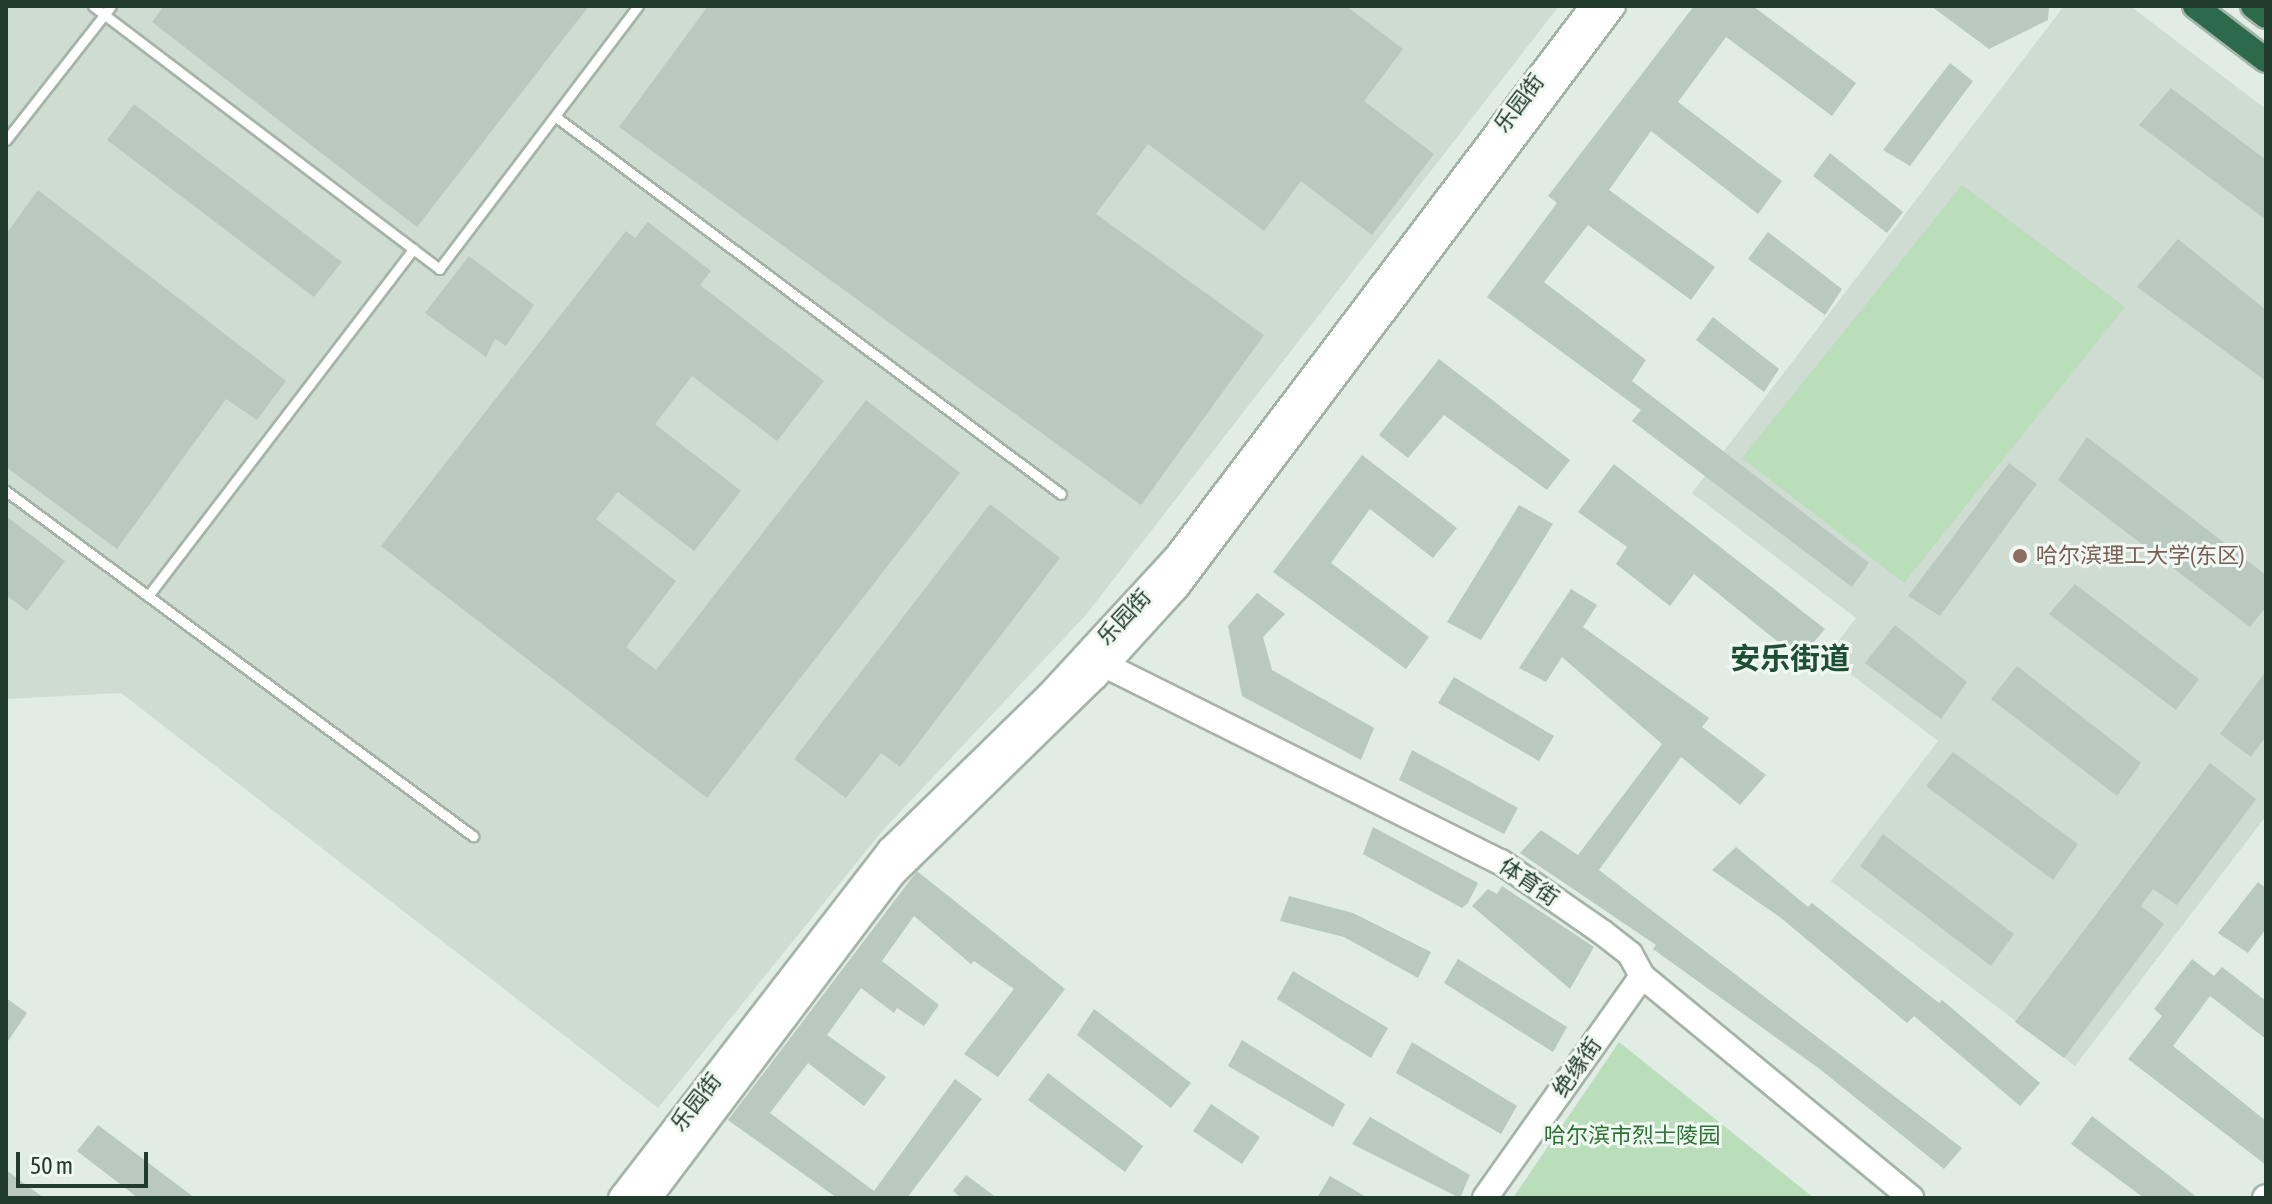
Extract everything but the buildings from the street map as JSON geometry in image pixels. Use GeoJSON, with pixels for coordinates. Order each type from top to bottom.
{"type":"FeatureCollection","features":[{"type":"Feature","properties":{"kind":"highway"},"geometry":{"type":"LineString","coordinates":[[2195,6],[2266,60]]}},
{"type":"Feature","properties":{"kind":"highway"},"geometry":{"type":"LineString","coordinates":[[2253,6],[2266,16]]}},
{"type":"Feature","properties":{"kind":"main road","name":"乐园街"},"geometry":{"type":"LineString","coordinates":[[621,1198],[890,850],[1097,660],[1593,6]]}},
{"type":"Feature","properties":{"kind":"main road","name":"乐园街"},"geometry":{"type":"LineString","coordinates":[[649,1198],[894,873],[1210,545],[1613,6]]}},
{"type":"Feature","properties":{"kind":"main road","name":"体育街"},"geometry":{"type":"LineString","coordinates":[[1097,660],[1501,862],[1612,939],[1630,954],[1642,976],[1911,1198]]}},
{"type":"Feature","properties":{"kind":"main road","name":"绝缘街"},"geometry":{"type":"LineString","coordinates":[[1485,1198],[1642,976]]}},
{"type":"Feature","properties":{"kind":"lane"},"geometry":{"type":"LineString","coordinates":[[93,6],[439,269],[638,6]]}},
{"type":"Feature","properties":{"kind":"lane"},"geometry":{"type":"LineString","coordinates":[[6,140],[111,6]]}},
{"type":"Feature","properties":{"kind":"lane"},"geometry":{"type":"LineString","coordinates":[[556,117],[1061,494]]}},
{"type":"Feature","properties":{"kind":"lane"},"geometry":{"type":"LineString","coordinates":[[148,596],[413,249]]}},
{"type":"Feature","properties":{"kind":"lane"},"geometry":{"type":"LineString","coordinates":[[6,491],[473,836]]}},
{"type":"Feature","properties":{"kind":"shaded area"},"geometry":{"type":"Polygon","coordinates":[[[6,6],[1559,6],[1085,616],[883,830],[658,1108],[121,693],[6,699],[6,6]]]}},
{"type":"Feature","properties":{"kind":"shaded area","name":"哈尔滨理工大学(东区)"},"geometry":{"type":"Polygon","coordinates":[[[2064,6],[2130,6],[2266,109],[2266,816],[2075,1066],[1831,881],[1938,741],[1827,656],[1856,618],[1692,493],[2064,6]]]}},
{"type":"Feature","properties":{"kind":"green space"},"geometry":{"type":"Polygon","coordinates":[[[1962,185],[2125,307],[1904,583],[1742,458],[1962,185]]]}},
{"type":"Feature","properties":{"kind":"green space","name":"哈尔滨市烈士陵园"},"geometry":{"type":"Polygon","coordinates":[[[1619,1042],[1814,1198],[1513,1198],[1619,1042]]]}},
{"type":"Feature","properties":{"kind":"place","name":"哈尔滨理工大学(东区)"},"geometry":{"type":"Point","coordinates":[2020,556]}},
{"type":"Feature","properties":{"kind":"district","name":"安乐街道"},"geometry":{"type":"Point","coordinates":[1790,658]}}]}
